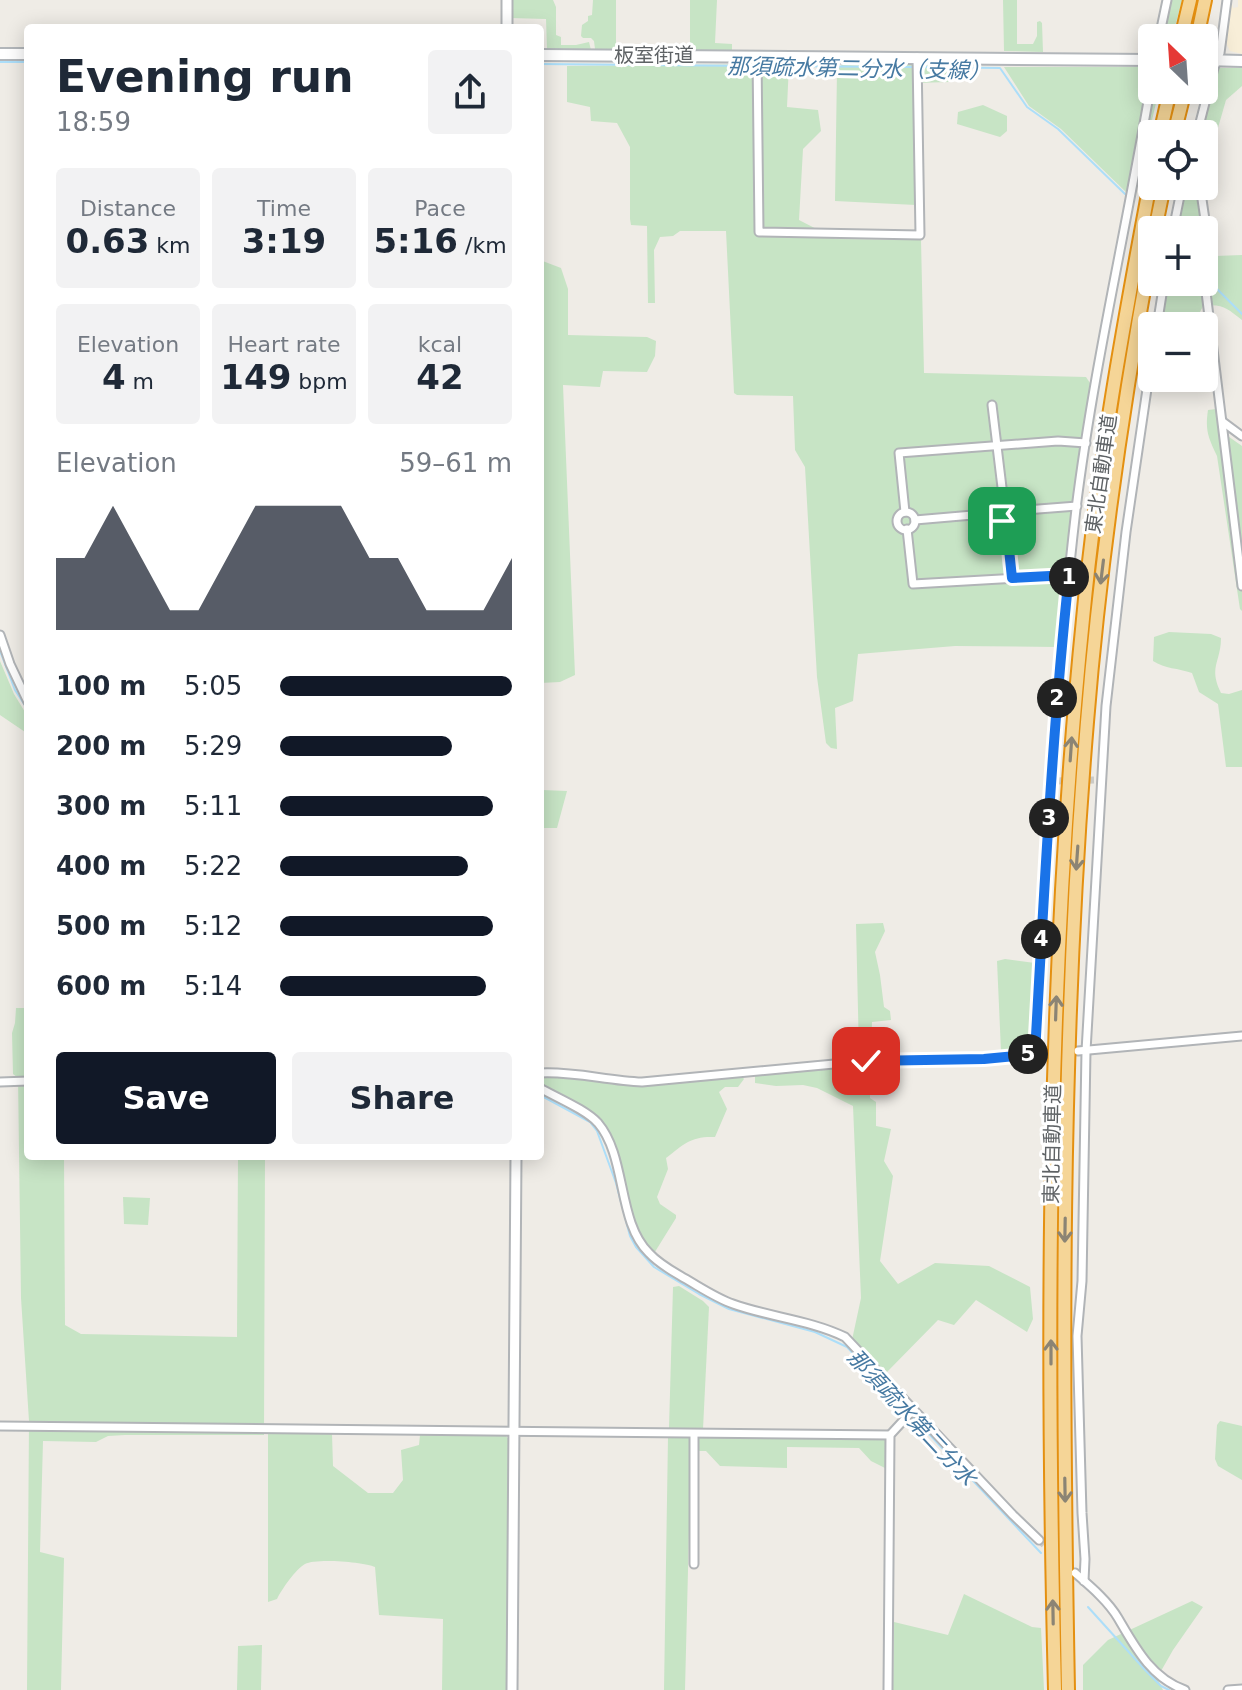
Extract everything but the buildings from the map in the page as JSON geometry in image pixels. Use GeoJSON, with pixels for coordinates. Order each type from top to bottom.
{"type":"FeatureCollection","features":[{"type":"Feature","properties":{"kind":"highway"},"geometry":{"type":"LineString","coordinates":[[1184,24],[1190,0]]}},
{"type":"Feature","properties":{"kind":"highway"},"geometry":{"type":"LineString","coordinates":[[1200,24],[1205,0]]}},
{"type":"Feature","properties":{"kind":"highway","name":"東北自動車道"},"geometry":{"type":"LineString","coordinates":[[1055,1690],[1050,1241],[1062,877],[1080,646],[1095,517],[1121,339],[1147,200]]}},
{"type":"Feature","properties":{"kind":"highway","name":"東北自動車道"},"geometry":{"type":"LineString","coordinates":[[1068,1690],[1064,1241],[1073,920],[1099,601],[1118,445],[1143,296]]}},
{"type":"Feature","properties":{"kind":"main road"},"geometry":{"type":"LineString","coordinates":[[0,54],[24,54]]}},
{"type":"Feature","properties":{"kind":"main road","name":"板室街道"},"geometry":{"type":"LineString","coordinates":[[544,55],[1138,60]]}},
{"type":"Feature","properties":{"kind":"main road"},"geometry":{"type":"LineString","coordinates":[[1218,60],[1242,61]]}},
{"type":"Feature","properties":{"kind":"street"},"geometry":{"type":"LineString","coordinates":[[507,0],[507,24]]}},
{"type":"Feature","properties":{"kind":"street"},"geometry":{"type":"LineString","coordinates":[[1162,24],[1167,0]]}},
{"type":"Feature","properties":{"kind":"street"},"geometry":{"type":"LineString","coordinates":[[1218,58],[1227,0]]}},
{"type":"Feature","properties":{"kind":"street"},"geometry":{"type":"LineString","coordinates":[[757,56],[759,232],[920,235],[917,57]]}},
{"type":"Feature","properties":{"kind":"street"},"geometry":{"type":"LineString","coordinates":[[544,1073],[642,1082],[866,1061],[984,1059],[1035,1054],[1060,659],[1077,506],[1105,326],[1147,104]]}},
{"type":"Feature","properties":{"kind":"street"},"geometry":{"type":"LineString","coordinates":[[1202,200],[1211,260],[1206,292],[1242,586]]}},
{"type":"Feature","properties":{"kind":"street"},"geometry":{"type":"LineString","coordinates":[[1084,1581],[1077,1336],[1082,1281],[1082,1051],[1098,780],[1126,532],[1147,392]]}},
{"type":"Feature","properties":{"kind":"street"},"geometry":{"type":"LineString","coordinates":[[992,405],[1004,504]]}},
{"type":"Feature","properties":{"kind":"street"},"geometry":{"type":"LineString","coordinates":[[1223,422],[1242,436]]}},
{"type":"Feature","properties":{"kind":"street"},"geometry":{"type":"LineString","coordinates":[[905,512],[899,453],[1058,441],[1086,443]]}},
{"type":"Feature","properties":{"kind":"street"},"geometry":{"type":"LineString","coordinates":[[1004,504],[1013,511],[1012,517],[1006,521],[999,520],[996,513],[998,507],[1004,504]]}},
{"type":"Feature","properties":{"kind":"street"},"geometry":{"type":"LineString","coordinates":[[1013,511],[1077,506]]}},
{"type":"Feature","properties":{"kind":"street"},"geometry":{"type":"LineString","coordinates":[[905,512],[912,514],[915,520],[912,527],[907,529],[900,527],[898,520],[905,512]]}},
{"type":"Feature","properties":{"kind":"street"},"geometry":{"type":"LineString","coordinates":[[915,520],[996,513]]}},
{"type":"Feature","properties":{"kind":"street"},"geometry":{"type":"LineString","coordinates":[[1006,521],[1012,578]]}},
{"type":"Feature","properties":{"kind":"street"},"geometry":{"type":"LineString","coordinates":[[907,529],[913,584],[1069,575]]}},
{"type":"Feature","properties":{"kind":"street"},"geometry":{"type":"LineString","coordinates":[[0,635],[24,694]]}},
{"type":"Feature","properties":{"kind":"street"},"geometry":{"type":"LineString","coordinates":[[1082,1051],[1242,1036]]}},
{"type":"Feature","properties":{"kind":"street"},"geometry":{"type":"LineString","coordinates":[[0,1082],[24,1081]]}},
{"type":"Feature","properties":{"kind":"street"},"geometry":{"type":"LineString","coordinates":[[544,1090],[590,1116],[602,1129],[613,1153],[635,1234],[647,1252],[666,1267],[733,1304],[845,1337],[1039,1540]]}},
{"type":"Feature","properties":{"kind":"street"},"geometry":{"type":"LineString","coordinates":[[512,1690],[516,1160]]}},
{"type":"Feature","properties":{"kind":"street"},"geometry":{"type":"LineString","coordinates":[[888,1690],[890,1435],[913,1410]]}},
{"type":"Feature","properties":{"kind":"street"},"geometry":{"type":"LineString","coordinates":[[0,1426],[890,1435]]}},
{"type":"Feature","properties":{"kind":"street"},"geometry":{"type":"LineString","coordinates":[[694,1434],[694,1564]]}},
{"type":"Feature","properties":{"kind":"street"},"geometry":{"type":"LineString","coordinates":[[1075,1573],[1110,1608],[1150,1666],[1167,1681],[1185,1690]]}},
{"type":"Feature","properties":{"kind":"street"},"geometry":{"type":"LineString","coordinates":[[1228,1690],[1242,1689]]}},
{"type":"Feature","properties":{"kind":"green space"},"geometry":{"type":"Polygon","coordinates":[[[510,0],[553,0],[556,35],[561,37],[561,45],[589,42],[591,50],[547,49],[546,19],[510,18],[510,0]]]}},
{"type":"Feature","properties":{"kind":"green space"},"geometry":{"type":"Polygon","coordinates":[[[593,0],[616,0],[616,49],[595,49],[591,38],[581,36],[582,25],[592,15],[593,0]]]}},
{"type":"Feature","properties":{"kind":"green space"},"geometry":{"type":"Polygon","coordinates":[[[690,0],[717,0],[715,43],[732,44],[732,50],[690,50],[690,0]]]}},
{"type":"Feature","properties":{"kind":"green space"},"geometry":{"type":"Polygon","coordinates":[[[1003,0],[1017,0],[1017,44],[1033,44],[1037,36],[1037,22],[1042,23],[1043,52],[1004,51],[1003,0]]]}},
{"type":"Feature","properties":{"kind":"green space"},"geometry":{"type":"Polygon","coordinates":[[[1170,0],[1182,0],[1176,24],[1165,24],[1170,0]]]}},
{"type":"Feature","properties":{"kind":"green space"},"geometry":{"type":"Polygon","coordinates":[[[843,63],[944,64],[950,70],[949,82],[915,83],[916,205],[835,201],[837,71],[843,63]]]}},
{"type":"Feature","properties":{"kind":"green space"},"geometry":{"type":"Polygon","coordinates":[[[789,64],[787,107],[818,110],[821,131],[803,149],[799,220],[836,239],[921,240],[924,373],[1086,377],[1090,383],[1056,647],[955,646],[858,654],[853,701],[835,708],[837,749],[826,743],[817,677],[805,467],[795,450],[793,396],[734,393],[726,231],[680,231],[673,236],[660,237],[654,250],[655,303],[648,303],[647,226],[631,225],[630,219],[630,147],[617,123],[591,121],[590,107],[567,102],[567,66],[789,64]]]}},
{"type":"Feature","properties":{"kind":"green space"},"geometry":{"type":"Polygon","coordinates":[[[1004,67],[1138,67],[1138,104],[1156,104],[1152,120],[1138,120],[1138,181],[1134,198],[1061,129],[1029,106],[1004,67]]]}},
{"type":"Feature","properties":{"kind":"green space"},"geometry":{"type":"Polygon","coordinates":[[[1219,68],[1242,68],[1242,86],[1226,100],[1218,128],[1218,120],[1206,120],[1210,104],[1218,104],[1219,68]]]}},
{"type":"Feature","properties":{"kind":"green space"},"geometry":{"type":"Polygon","coordinates":[[[983,105],[1007,116],[1007,131],[1000,137],[957,124],[958,112],[983,105]]]}},
{"type":"Feature","properties":{"kind":"green space"},"geometry":{"type":"Polygon","coordinates":[[[1179,200],[1198,200],[1200,216],[1176,216],[1179,200]]]}},
{"type":"Feature","properties":{"kind":"green space"},"geometry":{"type":"Polygon","coordinates":[[[1242,255],[1242,320],[1229,310],[1215,305],[1203,306],[1200,312],[1159,312],[1162,296],[1218,296],[1218,256],[1242,255]]]}},
{"type":"Feature","properties":{"kind":"green space"},"geometry":{"type":"Polygon","coordinates":[[[544,262],[561,268],[568,289],[568,335],[647,337],[656,341],[655,356],[647,372],[603,371],[600,387],[563,385],[575,675],[560,682],[544,683],[544,262]]]}},
{"type":"Feature","properties":{"kind":"green space"},"geometry":{"type":"Polygon","coordinates":[[[1216,409],[1222,432],[1242,446],[1242,611],[1217,456],[1207,428],[1208,410],[1216,409]]]}},
{"type":"Feature","properties":{"kind":"green space"},"geometry":{"type":"Polygon","coordinates":[[[1169,632],[1211,634],[1221,638],[1215,670],[1217,684],[1221,693],[1242,690],[1242,767],[1226,767],[1218,704],[1199,692],[1192,673],[1153,661],[1154,637],[1169,632]]]}},
{"type":"Feature","properties":{"kind":"green space"},"geometry":{"type":"Polygon","coordinates":[[[0,661],[24,710],[24,731],[0,715],[0,661]]]}},
{"type":"Feature","properties":{"kind":"green space"},"geometry":{"type":"Polygon","coordinates":[[[544,790],[567,791],[557,828],[544,828],[544,790]]]}},
{"type":"Feature","properties":{"kind":"green space"},"geometry":{"type":"Polygon","coordinates":[[[883,923],[885,931],[875,952],[884,1007],[890,1011],[891,1020],[872,1022],[871,1054],[859,1053],[856,924],[883,923]]]}},
{"type":"Feature","properties":{"kind":"green space"},"geometry":{"type":"Polygon","coordinates":[[[1005,959],[1035,963],[1031,1050],[1001,1051],[997,961],[1005,959]]]}},
{"type":"Feature","properties":{"kind":"green space"},"geometry":{"type":"Polygon","coordinates":[[[16,1008],[24,1008],[24,1160],[64,1160],[65,1325],[81,1334],[237,1337],[238,1160],[265,1160],[264,1435],[125,1435],[108,1436],[96,1442],[43,1441],[40,1552],[64,1558],[61,1690],[27,1690],[29,1421],[21,1298],[18,1078],[13,1074],[12,1033],[16,1008]]]}},
{"type":"Feature","properties":{"kind":"green space"},"geometry":{"type":"Polygon","coordinates":[[[870,1064],[870,1098],[876,1102],[876,1126],[891,1129],[884,1161],[893,1176],[880,1261],[898,1284],[935,1263],[989,1266],[1030,1287],[1033,1319],[1027,1332],[976,1300],[954,1325],[938,1320],[887,1372],[882,1371],[852,1340],[861,1298],[853,1106],[817,1088],[755,1083],[755,1074],[870,1064]]]}},
{"type":"Feature","properties":{"kind":"green space"},"geometry":{"type":"Polygon","coordinates":[[[563,1075],[621,1083],[741,1075],[744,1079],[738,1087],[725,1087],[719,1092],[727,1109],[715,1137],[694,1140],[666,1158],[668,1169],[657,1197],[660,1204],[676,1218],[653,1255],[636,1230],[621,1168],[601,1119],[544,1087],[544,1076],[563,1075]]]}},
{"type":"Feature","properties":{"kind":"green space"},"geometry":{"type":"Polygon","coordinates":[[[123,1197],[150,1198],[148,1225],[124,1224],[123,1197]]]}},
{"type":"Feature","properties":{"kind":"green space"},"geometry":{"type":"Polygon","coordinates":[[[679,1286],[709,1307],[703,1429],[669,1428],[673,1287],[679,1286]]]}},
{"type":"Feature","properties":{"kind":"green space"},"geometry":{"type":"Polygon","coordinates":[[[1220,1421],[1242,1426],[1242,1480],[1218,1466],[1215,1459],[1217,1425],[1220,1421]]]}},
{"type":"Feature","properties":{"kind":"green space"},"geometry":{"type":"Polygon","coordinates":[[[268,1432],[332,1434],[333,1466],[368,1493],[393,1493],[403,1480],[401,1450],[419,1445],[420,1435],[506,1436],[510,1441],[509,1690],[442,1690],[443,1619],[379,1615],[375,1567],[340,1561],[311,1562],[293,1575],[277,1599],[268,1602],[268,1432]]]}},
{"type":"Feature","properties":{"kind":"green space"},"geometry":{"type":"Polygon","coordinates":[[[668,1437],[885,1439],[885,1468],[871,1461],[859,1448],[787,1447],[787,1468],[720,1466],[706,1451],[691,1451],[685,1690],[664,1690],[668,1437]]]}},
{"type":"Feature","properties":{"kind":"green space"},"geometry":{"type":"Polygon","coordinates":[[[964,1594],[1032,1627],[1041,1628],[1044,1690],[893,1690],[894,1622],[948,1635],[964,1594]]]}},
{"type":"Feature","properties":{"kind":"green space"},"geometry":{"type":"Polygon","coordinates":[[[1192,1601],[1203,1607],[1157,1678],[1163,1690],[1083,1690],[1083,1665],[1108,1640],[1192,1601]]]}},
{"type":"Feature","properties":{"kind":"green space"},"geometry":{"type":"Polygon","coordinates":[[[262,1645],[261,1690],[237,1690],[238,1646],[262,1645]]]}},
{"type":"Feature","properties":{"kind":"sand"},"geometry":{"type":"Polygon","coordinates":[[[1231,0],[1233,8],[1238,7],[1238,0],[1242,0],[1242,54],[1230,51],[1225,41],[1231,0]]]}},
{"type":"Feature","properties":{"kind":"waterway","name":"那須疏水第二分水（支線）"},"geometry":{"type":"LineString","coordinates":[[0,62],[24,62]]}},
{"type":"Feature","properties":{"kind":"waterway","name":"那須疏水第二分水（支線）"},"geometry":{"type":"LineString","coordinates":[[544,64],[755,66]]}},
{"type":"Feature","properties":{"kind":"waterway","name":"那須疏水第二分水（支線）"},"geometry":{"type":"LineString","coordinates":[[761,66],[915,67]]}},
{"type":"Feature","properties":{"kind":"waterway","name":"那須疏水第二分水（支線）"},"geometry":{"type":"LineString","coordinates":[[921,67],[1000,68],[1027,107],[1058,129],[1125,194]]}},
{"type":"Feature","properties":{"kind":"waterway","name":"那須疏水第二分水（支線）"},"geometry":{"type":"LineString","coordinates":[[1218,290],[1242,314]]}},
{"type":"Feature","properties":{"kind":"waterway","name":"那須疏水第二分水"},"geometry":{"type":"LineString","coordinates":[[0,651],[15,690],[24,704]]}},
{"type":"Feature","properties":{"kind":"waterway","name":"那須疏水第二分水"},"geometry":{"type":"LineString","coordinates":[[544,1097],[590,1122],[597,1131],[616,1183],[630,1236],[654,1267],[729,1309],[815,1332],[847,1347],[1041,1553]]}},
{"type":"Feature","properties":{"kind":"waterway","name":"那須疏水第二分水"},"geometry":{"type":"LineString","coordinates":[[1088,1607],[1146,1671],[1169,1690]]}},
{"type":"Feature","properties":{"kind":"tunnel"},"geometry":{"type":"LineString","coordinates":[[1056,781],[1094,780]]}},
{"type":"Feature","properties":{"kind":"tunnel"},"geometry":{"type":"LineString","coordinates":[[1035,1054],[1057,1052]]}},
{"type":"Feature","properties":{"kind":"tunnel"},"geometry":{"type":"LineString","coordinates":[[1039,1540],[1067,1566]]}},
{"type":"Feature","properties":{"kind":"route"},"geometry":{"type":"LineString","coordinates":[[866,1061],[984,1059],[1035,1054],[1051,782],[1069,575],[1012,578],[1006,521],[1002,521]]}}]}
